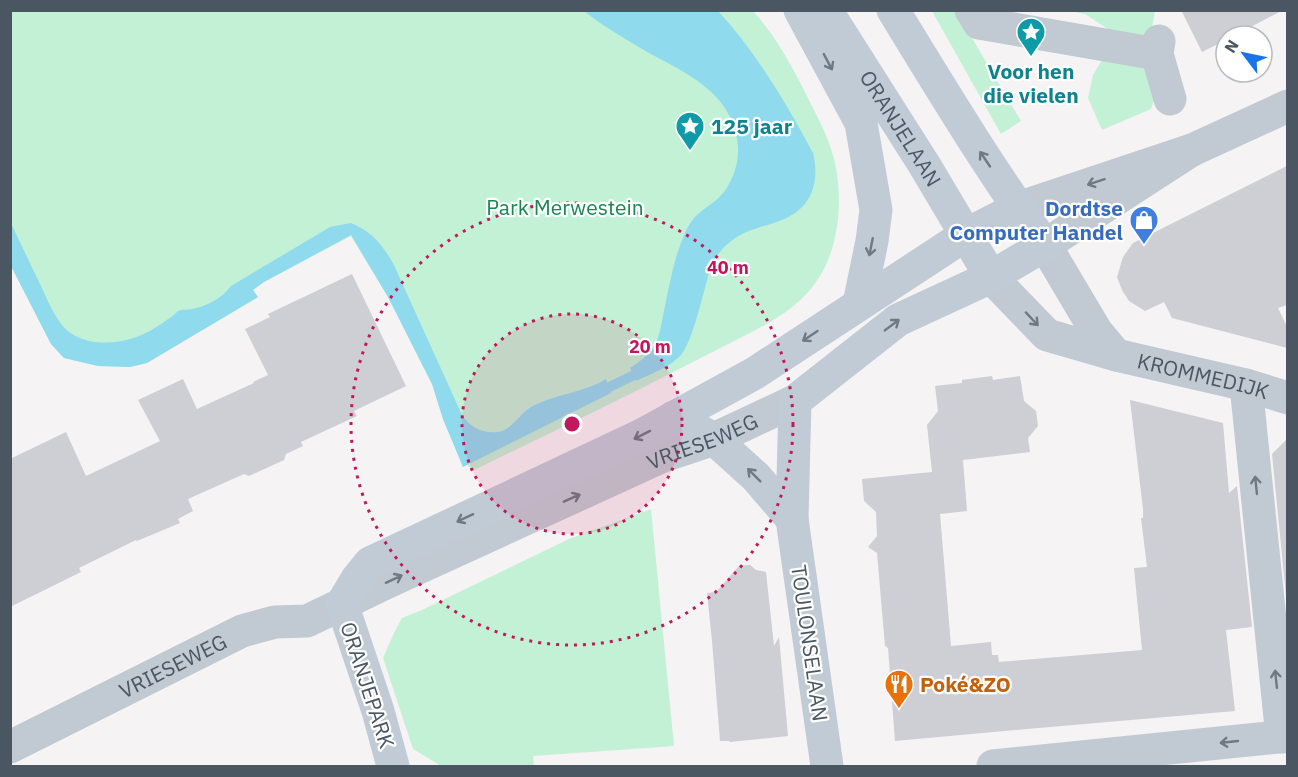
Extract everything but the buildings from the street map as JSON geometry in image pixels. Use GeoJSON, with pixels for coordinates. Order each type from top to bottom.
{"type":"FeatureCollection","features":[{"type":"Feature","properties":{"kind":"main road"},"geometry":{"type":"LineString","coordinates":[[800,10],[861,123],[876,210],[859,304]]}},
{"type":"Feature","properties":{"kind":"main road","name":"ORANJELAAN"},"geometry":{"type":"LineString","coordinates":[[826,10],[992,277]]}},
{"type":"Feature","properties":{"kind":"main road"},"geometry":{"type":"LineString","coordinates":[[894,10],[959,119],[1045,245]]}},
{"type":"Feature","properties":{"kind":"main road","name":"VRIESEWEG"},"geometry":{"type":"LineString","coordinates":[[342,604],[370,563],[642,435],[755,373],[967,234],[1018,208]]}},
{"type":"Feature","properties":{"kind":"main road","name":"VRIESEWEG"},"geometry":{"type":"LineString","coordinates":[[795,401],[898,320],[992,277],[1045,245]]}},
{"type":"Feature","properties":{"kind":"main road","name":"TOULONSELAAN"},"geometry":{"type":"LineString","coordinates":[[795,401],[792,519],[827,766]]}},
{"type":"Feature","properties":{"kind":"main road"},"geometry":{"type":"LineString","coordinates":[[674,417],[714,439],[756,477],[792,519]]}},
{"type":"Feature","properties":{"kind":"main road","name":"ORANJEPARK"},"geometry":{"type":"LineString","coordinates":[[342,604],[378,711],[393,766]]}},
{"type":"Feature","properties":{"kind":"street"},"geometry":{"type":"LineString","coordinates":[[971,10],[979,23],[1158,47],[1170,99]]}},
{"type":"Feature","properties":{"kind":"street"},"geometry":{"type":"LineString","coordinates":[[1018,208],[1192,150],[1287,106]]}},
{"type":"Feature","properties":{"kind":"street"},"geometry":{"type":"LineString","coordinates":[[1045,245],[1192,150]]}},
{"type":"Feature","properties":{"kind":"street","name":"KROMMEDIJK"},"geometry":{"type":"LineString","coordinates":[[1045,245],[1096,331],[1116,355]]}},
{"type":"Feature","properties":{"kind":"street","name":"KROMMEDIJK"},"geometry":{"type":"LineString","coordinates":[[992,277],[1047,335],[1116,355],[1246,385],[1287,398]]}},
{"type":"Feature","properties":{"kind":"street"},"geometry":{"type":"LineString","coordinates":[[993,766],[1285,737],[1246,385]]}},
{"type":"Feature","properties":{"kind":"street","name":"VRIESEWEG"},"geometry":{"type":"LineString","coordinates":[[10,747],[242,631],[275,622],[307,621],[390,580],[663,456],[714,439],[795,401]]}},
{"type":"Feature","properties":{"kind":"green space","name":"Park Merwestein"},"geometry":{"type":"Polygon","coordinates":[[[10,11],[753,11],[787,58],[819,120],[830,147],[836,167],[839,200],[832,250],[826,265],[811,289],[775,319],[634,392],[472,471],[467,464],[463,467],[443,419],[432,384],[388,297],[351,236],[264,282],[253,290],[258,297],[147,363],[130,367],[98,366],[64,358],[51,344],[11,266],[10,11]]]}},
{"type":"Feature","properties":{"kind":"green space"},"geometry":{"type":"Polygon","coordinates":[[[932,11],[956,11],[1021,121],[1001,134],[932,11]]]}},
{"type":"Feature","properties":{"kind":"green space"},"geometry":{"type":"Polygon","coordinates":[[[1070,11],[1155,11],[1150,39],[1114,33],[1085,14],[1070,11]]]}},
{"type":"Feature","properties":{"kind":"green space"},"geometry":{"type":"Polygon","coordinates":[[[1134,55],[1159,86],[1151,109],[1102,130],[1088,98],[1093,75],[1102,60],[1134,55]]]}},
{"type":"Feature","properties":{"kind":"green space"},"geometry":{"type":"Polygon","coordinates":[[[651,509],[674,746],[533,756],[534,766],[439,766],[413,749],[383,658],[402,618],[569,539],[651,509]]]}},
{"type":"Feature","properties":{"kind":"water"},"geometry":{"type":"Polygon","coordinates":[[[584,11],[718,11],[770,79],[813,153],[815,163],[812,192],[801,208],[784,219],[744,233],[719,253],[710,270],[694,327],[681,355],[666,367],[636,381],[630,368],[648,354],[657,339],[677,254],[685,233],[694,218],[727,188],[736,164],[737,140],[730,117],[721,103],[697,80],[623,38],[584,11]]]}},
{"type":"Feature","properties":{"kind":"water"},"geometry":{"type":"Polygon","coordinates":[[[10,221],[56,317],[65,329],[82,339],[111,342],[141,335],[162,324],[178,311],[208,304],[223,295],[231,286],[330,227],[351,223],[365,230],[375,239],[393,263],[462,415],[473,426],[487,432],[503,431],[531,407],[606,379],[611,393],[463,467],[443,419],[432,384],[388,297],[351,235],[264,282],[253,290],[258,297],[147,363],[130,367],[98,366],[64,358],[51,344],[11,266],[10,221]]]}},
{"type":"Feature","properties":{"kind":"waterway"},"geometry":{"type":"LineString","coordinates":[[597,393],[634,375]]}},
{"type":"Feature","properties":{"kind":"place","name":"Voor hen die vielen"},"geometry":{"type":"Point","coordinates":[1031,58]}},
{"type":"Feature","properties":{"kind":"place","name":"125 jaar"},"geometry":{"type":"Point","coordinates":[690,152]}},
{"type":"Feature","properties":{"kind":"place","name":"Dordtse Computer Handel"},"geometry":{"type":"Point","coordinates":[1144,246]}},
{"type":"Feature","properties":{"kind":"place","name":"Poké&ZO"},"geometry":{"type":"Point","coordinates":[899,710]}}]}
